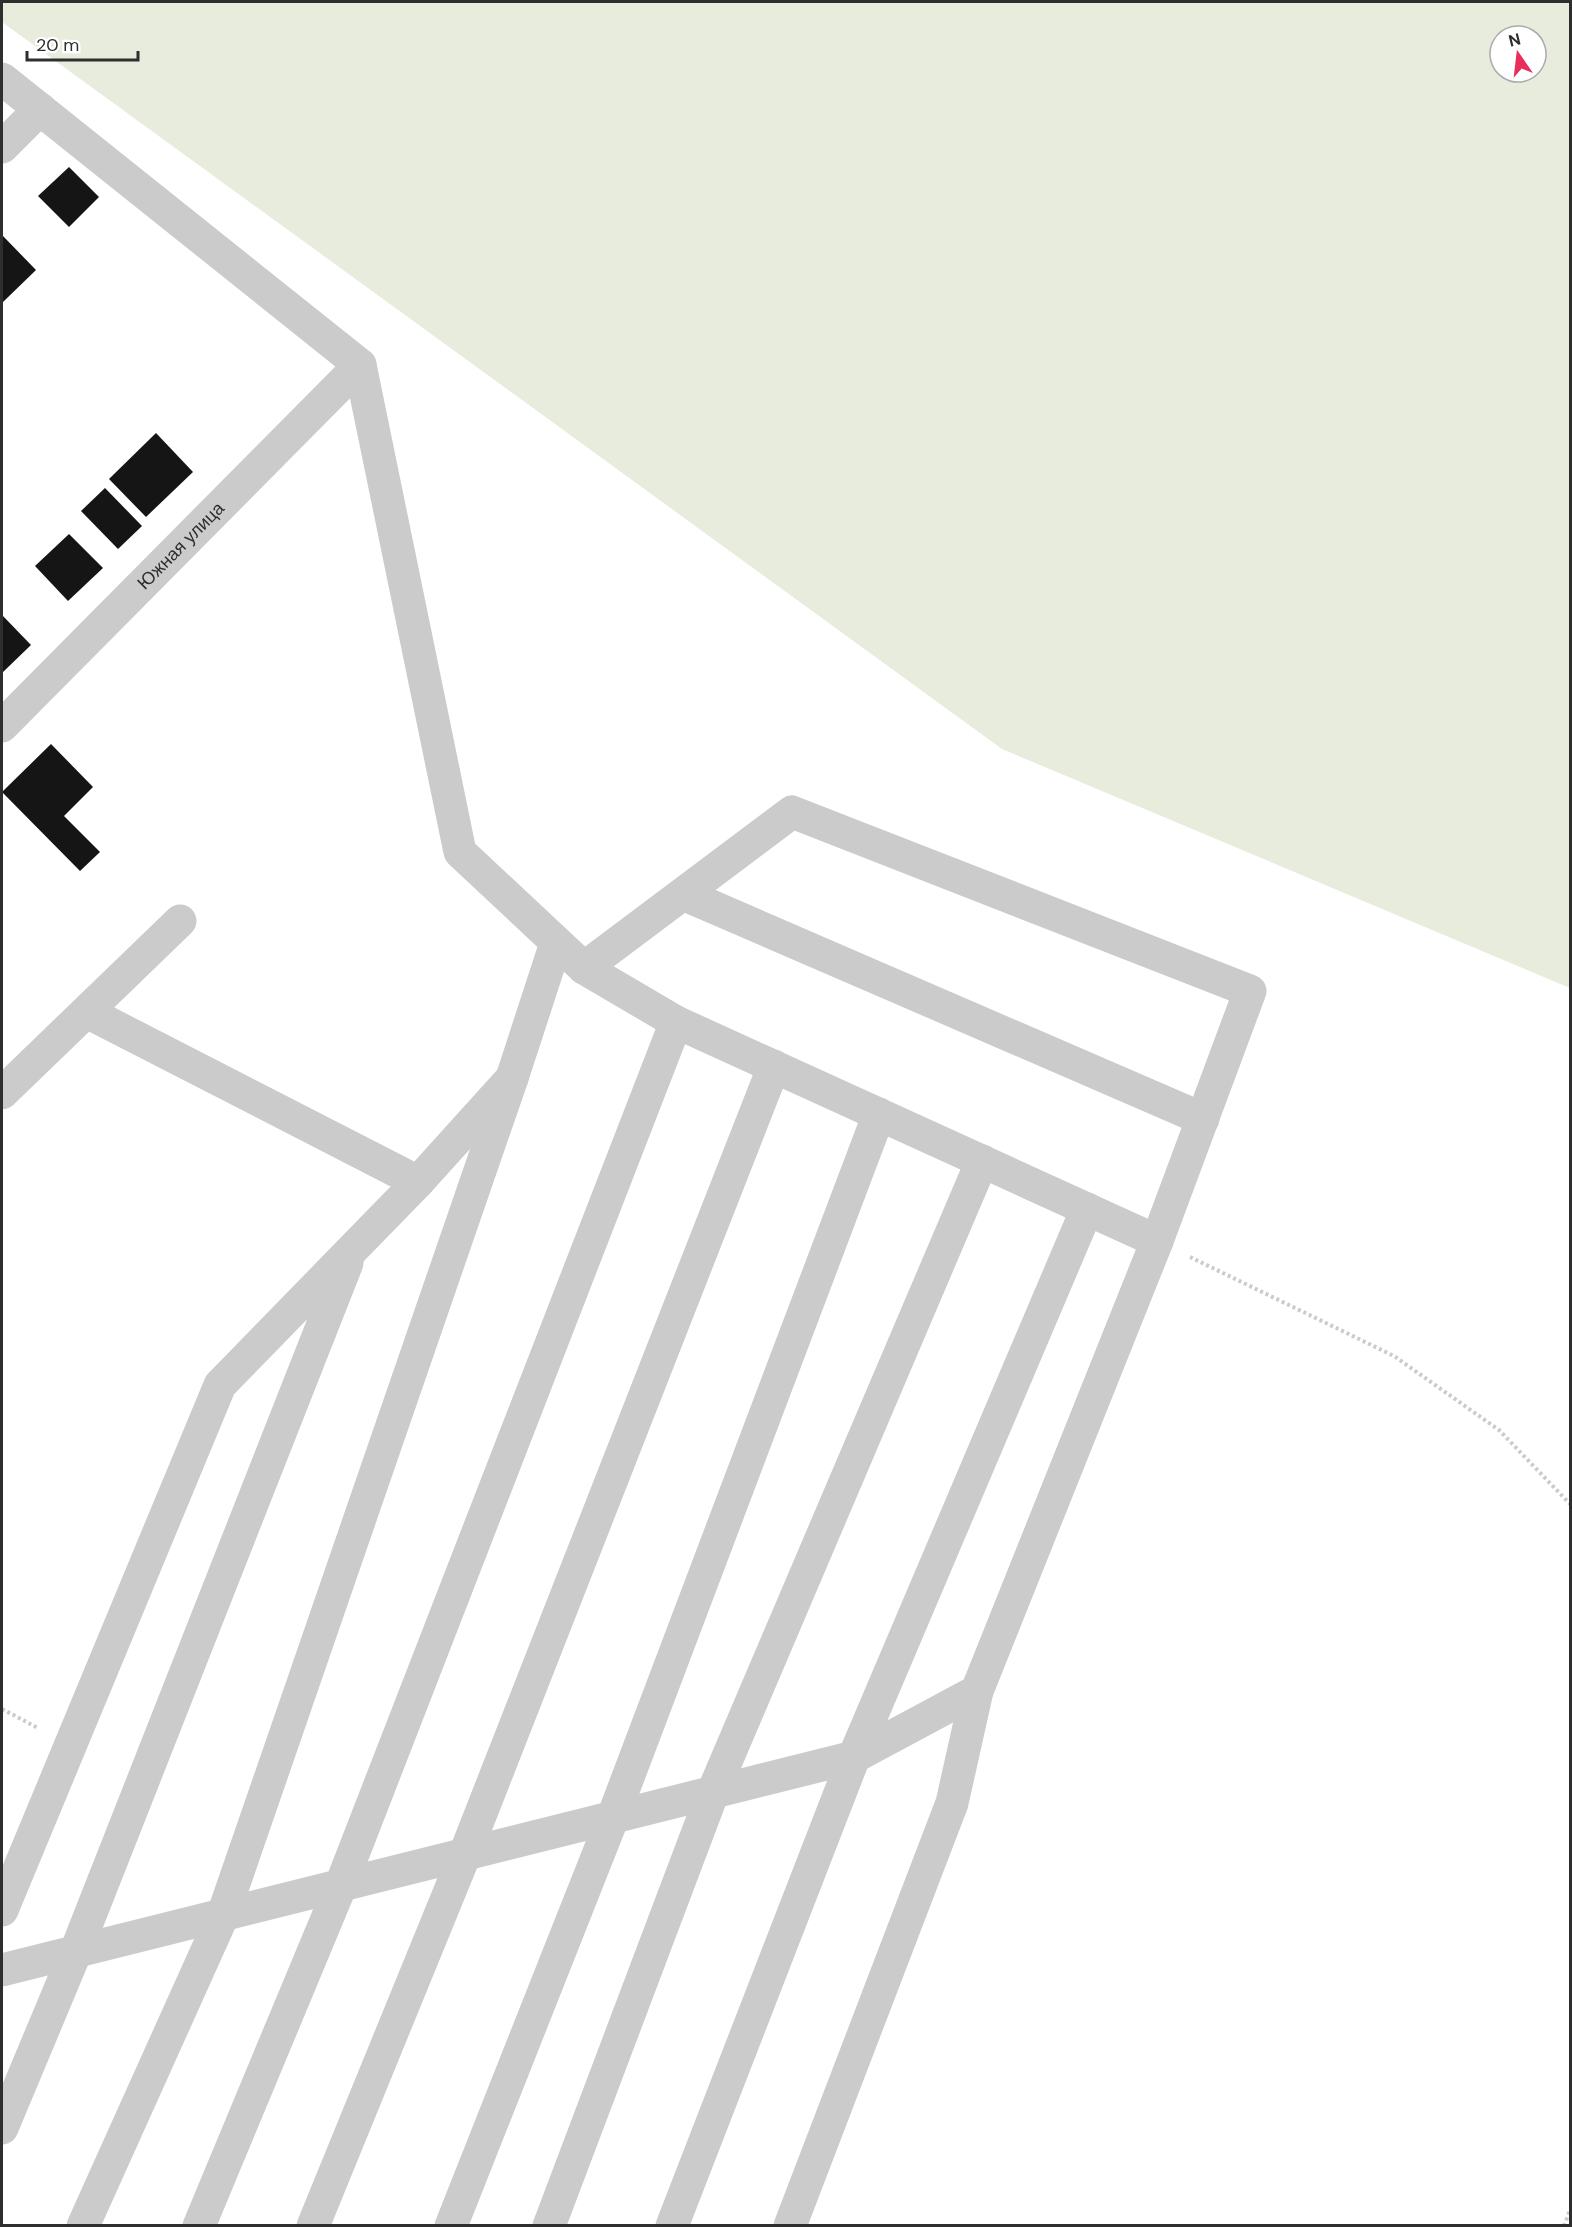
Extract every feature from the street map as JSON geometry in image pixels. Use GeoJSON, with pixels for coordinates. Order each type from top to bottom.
{"type":"FeatureCollection","features":[{"type":"Feature","properties":{"kind":"street"},"geometry":{"type":"LineString","coordinates":[[2,79],[360,365],[460,852],[584,968],[676,1022],[1157,1240]]}},
{"type":"Feature","properties":{"kind":"street"},"geometry":{"type":"LineString","coordinates":[[2,147],[40,109]]}},
{"type":"Feature","properties":{"kind":"street","name":"Южная улица"},"geometry":{"type":"LineString","coordinates":[[2,726],[360,365]]}},
{"type":"Feature","properties":{"kind":"street"},"geometry":{"type":"LineString","coordinates":[[584,968],[792,812],[1250,991],[1157,1240],[976,1691],[952,1803],[790,2226]]}},
{"type":"Feature","properties":{"kind":"street"},"geometry":{"type":"LineString","coordinates":[[683,894],[1203,1119]]}},
{"type":"Feature","properties":{"kind":"street"},"geometry":{"type":"LineString","coordinates":[[2,1093],[180,921]]}},
{"type":"Feature","properties":{"kind":"street"},"geometry":{"type":"LineString","coordinates":[[83,2226],[223,1915],[512,1078],[556,943]]}},
{"type":"Feature","properties":{"kind":"street"},"geometry":{"type":"LineString","coordinates":[[87,1012],[418,1182]]}},
{"type":"Feature","properties":{"kind":"street"},"geometry":{"type":"LineString","coordinates":[[199,2226],[340,1885],[676,1022]]}},
{"type":"Feature","properties":{"kind":"street"},"geometry":{"type":"LineString","coordinates":[[313,2226],[465,1854],[774,1066]]}},
{"type":"Feature","properties":{"kind":"street"},"geometry":{"type":"LineString","coordinates":[[2,1911],[220,1385],[418,1182],[512,1078]]}},
{"type":"Feature","properties":{"kind":"street"},"geometry":{"type":"LineString","coordinates":[[451,2226],[613,1816],[879,1114]]}},
{"type":"Feature","properties":{"kind":"street"},"geometry":{"type":"LineString","coordinates":[[549,2226],[713,1792],[982,1161]]}},
{"type":"Feature","properties":{"kind":"street"},"geometry":{"type":"LineString","coordinates":[[672,2226],[854,1757],[1087,1209]]}},
{"type":"Feature","properties":{"kind":"street"},"geometry":{"type":"LineString","coordinates":[[2,2128],[76,1951],[352,1250]]}},
{"type":"Feature","properties":{"kind":"street"},"geometry":{"type":"LineString","coordinates":[[2,1970],[854,1757],[976,1691]]}},
{"type":"Feature","properties":{"kind":"path"},"geometry":{"type":"LineString","coordinates":[[1157,1240],[1394,1356],[1499,1430],[1570,1504]]}},
{"type":"Feature","properties":{"kind":"path"},"geometry":{"type":"LineString","coordinates":[[2,1709],[71,1744]]}},
{"type":"Feature","properties":{"kind":"path"},"geometry":{"type":"LineString","coordinates":[[1564,2226],[1570,2210]]}},
{"type":"Feature","properties":{"kind":"green space"},"geometry":{"type":"Polygon","coordinates":[[[2,2],[1570,2],[1570,988],[1002,749],[2,22],[2,2]]]}},
{"type":"Feature","properties":{"kind":"building"},"geometry":{"type":"Polygon","coordinates":[[[69,167],[99,197],[69,227],[38,196],[69,167]]]}},
{"type":"Feature","properties":{"kind":"building"},"geometry":{"type":"Polygon","coordinates":[[[2,235],[36,270],[2,303],[2,235]]]}},
{"type":"Feature","properties":{"kind":"building"},"geometry":{"type":"Polygon","coordinates":[[[156,433],[193,472],[146,517],[109,479],[156,433]]]}},
{"type":"Feature","properties":{"kind":"building"},"geometry":{"type":"Polygon","coordinates":[[[105,488],[142,526],[118,549],[81,511],[105,488]]]}},
{"type":"Feature","properties":{"kind":"building"},"geometry":{"type":"Polygon","coordinates":[[[69,534],[103,568],[68,601],[35,566],[69,534]]]}},
{"type":"Feature","properties":{"kind":"building"},"geometry":{"type":"Polygon","coordinates":[[[2,615],[31,645],[2,673],[2,615]]]}},
{"type":"Feature","properties":{"kind":"building"},"geometry":{"type":"Polygon","coordinates":[[[51,744],[93,787],[64,816],[100,852],[80,871],[2,792],[51,744]]]}}]}
